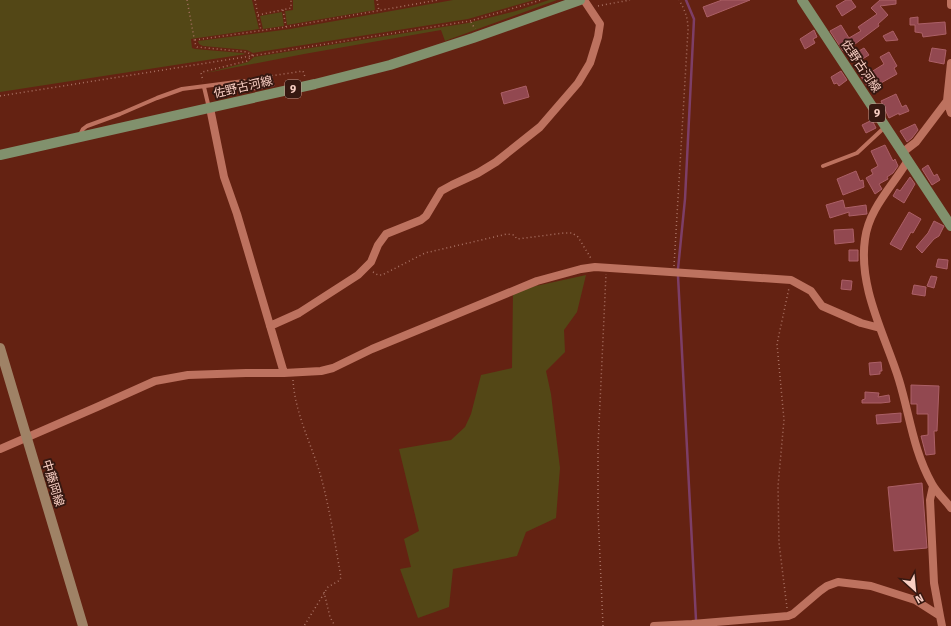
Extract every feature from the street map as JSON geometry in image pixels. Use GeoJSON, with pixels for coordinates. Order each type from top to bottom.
{"type":"FeatureCollection","features":[{"type":"Feature","properties":{"kind":"main road","name":"佐野古河線"},"geometry":{"type":"LineString","coordinates":[[0,155],[315,84],[390,65],[473,38],[580,0]]}},
{"type":"Feature","properties":{"kind":"main road","name":"佐野古河線"},"geometry":{"type":"LineString","coordinates":[[802,0],[950,224]]}},
{"type":"Feature","properties":{"kind":"main road","name":"中藤岡線"},"geometry":{"type":"LineString","coordinates":[[0,348],[83,626]]}},
{"type":"Feature","properties":{"kind":"street"},"geometry":{"type":"LineString","coordinates":[[270,326],[299,313],[358,275],[371,262],[378,244],[386,234],[421,220],[426,216],[441,191],[452,184],[478,173],[496,162],[529,136],[553,112],[578,83],[590,63],[598,37],[600,28],[599,21],[584,0]]}},
{"type":"Feature","properties":{"kind":"street"},"geometry":{"type":"LineString","coordinates":[[951,0],[951,5]]}},
{"type":"Feature","properties":{"kind":"street"},"geometry":{"type":"LineString","coordinates":[[951,63],[947,101],[951,113]]}},
{"type":"Feature","properties":{"kind":"street"},"geometry":{"type":"LineString","coordinates":[[947,101],[905,156],[871,217],[865,239],[864,265],[870,295],[899,381],[916,446],[933,486],[951,508]]}},
{"type":"Feature","properties":{"kind":"street"},"geometry":{"type":"LineString","coordinates":[[210,108],[224,177],[241,227],[270,326],[288,373]]}},
{"type":"Feature","properties":{"kind":"street"},"geometry":{"type":"LineString","coordinates":[[0,449],[155,381],[188,375],[288,373],[321,371],[333,368],[379,346],[531,284],[581,269],[595,267],[606,266],[791,280],[811,291],[822,306],[861,323],[880,328]]}},
{"type":"Feature","properties":{"kind":"street"},"geometry":{"type":"LineString","coordinates":[[933,486],[930,500],[934,583],[942,626]]}},
{"type":"Feature","properties":{"kind":"street"},"geometry":{"type":"LineString","coordinates":[[654,626],[788,616],[793,614],[827,586],[838,582],[871,586],[915,600],[940,616]]}},
{"type":"Feature","properties":{"kind":"lane"},"geometry":{"type":"LineString","coordinates":[[79,137],[83,129],[87,126],[182,89],[244,81]]}},
{"type":"Feature","properties":{"kind":"lane"},"geometry":{"type":"LineString","coordinates":[[204,87],[210,108]]}},
{"type":"Feature","properties":{"kind":"lane"},"geometry":{"type":"LineString","coordinates":[[823,166],[857,153],[886,126]]}},
{"type":"Feature","properties":{"kind":"path"},"geometry":{"type":"LineString","coordinates":[[187,0],[197,47],[248,52],[252,56]]}},
{"type":"Feature","properties":{"kind":"path"},"geometry":{"type":"LineString","coordinates":[[255,0],[261,31]]}},
{"type":"Feature","properties":{"kind":"path"},"geometry":{"type":"LineString","coordinates":[[258,15],[292,8],[291,0]]}},
{"type":"Feature","properties":{"kind":"path"},"geometry":{"type":"LineString","coordinates":[[377,0],[379,11]]}},
{"type":"Feature","properties":{"kind":"path"},"geometry":{"type":"LineString","coordinates":[[195,40],[286,27],[438,0]]}},
{"type":"Feature","properties":{"kind":"path"},"geometry":{"type":"LineString","coordinates":[[0,96],[470,22],[541,0]]}},
{"type":"Feature","properties":{"kind":"path"},"geometry":{"type":"LineString","coordinates":[[591,10],[603,4],[630,0]]}},
{"type":"Feature","properties":{"kind":"path"},"geometry":{"type":"LineString","coordinates":[[674,272],[688,30],[688,20],[685,9],[679,0]]}},
{"type":"Feature","properties":{"kind":"path"},"geometry":{"type":"LineString","coordinates":[[283,10],[286,27]]}},
{"type":"Feature","properties":{"kind":"path"},"geometry":{"type":"LineString","coordinates":[[470,22],[476,31]]}},
{"type":"Feature","properties":{"kind":"path"},"geometry":{"type":"LineString","coordinates":[[204,87],[201,74],[202,72],[247,61],[252,56]]}},
{"type":"Feature","properties":{"kind":"path"},"geometry":{"type":"LineString","coordinates":[[244,81],[271,75],[278,76],[303,71],[306,81]]}},
{"type":"Feature","properties":{"kind":"path"},"geometry":{"type":"LineString","coordinates":[[367,267],[378,276],[420,255],[440,248],[507,234],[514,235],[517,238],[564,233],[572,233],[578,237],[591,257],[595,267]]}},
{"type":"Feature","properties":{"kind":"path"},"geometry":{"type":"LineString","coordinates":[[602,626],[598,512],[598,446],[606,266]]}},
{"type":"Feature","properties":{"kind":"path"},"geometry":{"type":"LineString","coordinates":[[788,616],[779,544],[778,486],[784,420],[777,344],[791,280]]}},
{"type":"Feature","properties":{"kind":"path"},"geometry":{"type":"LineString","coordinates":[[288,373],[296,403],[321,477],[341,577],[340,580],[328,587],[324,592],[304,626]]}},
{"type":"Feature","properties":{"kind":"path"},"geometry":{"type":"LineString","coordinates":[[324,592],[330,617],[335,626]]}},
{"type":"Feature","properties":{"kind":"shaded area"},"geometry":{"type":"Polygon","coordinates":[[[0,0],[252,0],[259,29],[191,39],[192,48],[195,49],[246,54],[0,92],[0,0]]]}},
{"type":"Feature","properties":{"kind":"shaded area"},"geometry":{"type":"Polygon","coordinates":[[[293,0],[374,0],[375,10],[287,25],[285,11],[293,10],[293,0]]]}},
{"type":"Feature","properties":{"kind":"shaded area"},"geometry":{"type":"Polygon","coordinates":[[[453,0],[534,0],[468,19],[253,53],[247,50],[203,46],[199,44],[198,41],[290,29],[453,0]]]}},
{"type":"Feature","properties":{"kind":"shaded area"},"geometry":{"type":"Polygon","coordinates":[[[549,0],[557,0],[445,41],[441,30],[206,73],[248,62],[254,57],[468,23],[516,11],[549,0]]]}},
{"type":"Feature","properties":{"kind":"shaded area"},"geometry":{"type":"Polygon","coordinates":[[[282,12],[284,26],[263,29],[260,16],[282,12]]]}},
{"type":"Feature","properties":{"kind":"shaded area"},"geometry":{"type":"Polygon","coordinates":[[[586,275],[577,312],[564,330],[565,352],[546,371],[551,394],[560,468],[556,518],[526,532],[517,556],[453,569],[449,607],[418,618],[400,569],[411,567],[404,539],[419,531],[399,449],[451,440],[465,427],[471,414],[481,375],[512,368],[513,291],[586,275]]]}},
{"type":"Feature","properties":{"kind":"building"},"geometry":{"type":"Polygon","coordinates":[[[722,0],[750,0],[707,17],[703,7],[722,0]]]}},
{"type":"Feature","properties":{"kind":"building"},"geometry":{"type":"Polygon","coordinates":[[[846,0],[851,0],[856,7],[842,16],[836,6],[846,0]]]}},
{"type":"Feature","properties":{"kind":"building"},"geometry":{"type":"Polygon","coordinates":[[[880,0],[896,0],[896,4],[880,6],[888,15],[878,24],[879,26],[851,47],[852,49],[843,51],[830,31],[841,25],[849,38],[861,31],[858,27],[877,14],[871,8],[880,0]]]}},
{"type":"Feature","properties":{"kind":"building"},"geometry":{"type":"Polygon","coordinates":[[[918,17],[918,24],[945,22],[946,34],[923,37],[922,33],[915,32],[915,25],[910,25],[910,18],[918,17]]]}},
{"type":"Feature","properties":{"kind":"building"},"geometry":{"type":"Polygon","coordinates":[[[814,30],[817,37],[813,39],[815,43],[805,49],[800,39],[814,30]]]}},
{"type":"Feature","properties":{"kind":"building"},"geometry":{"type":"Polygon","coordinates":[[[893,31],[898,40],[886,41],[883,36],[893,31]]]}},
{"type":"Feature","properties":{"kind":"building"},"geometry":{"type":"Polygon","coordinates":[[[864,48],[869,55],[856,63],[852,55],[864,48]]]}},
{"type":"Feature","properties":{"kind":"building"},"geometry":{"type":"Polygon","coordinates":[[[932,48],[946,50],[944,64],[929,61],[932,48]]]}},
{"type":"Feature","properties":{"kind":"building"},"geometry":{"type":"Polygon","coordinates":[[[889,52],[897,66],[894,68],[897,74],[872,88],[871,85],[868,87],[860,75],[866,72],[868,74],[884,64],[880,57],[889,52]]]}},
{"type":"Feature","properties":{"kind":"building"},"geometry":{"type":"Polygon","coordinates":[[[841,71],[847,80],[839,86],[837,83],[834,84],[831,77],[841,71]]]}},
{"type":"Feature","properties":{"kind":"building"},"geometry":{"type":"Polygon","coordinates":[[[272,77],[274,86],[254,90],[253,81],[272,77]]]}},
{"type":"Feature","properties":{"kind":"building"},"geometry":{"type":"Polygon","coordinates":[[[526,86],[529,97],[504,104],[501,93],[526,86]]]}},
{"type":"Feature","properties":{"kind":"building"},"geometry":{"type":"Polygon","coordinates":[[[896,94],[902,107],[906,105],[909,111],[899,115],[899,113],[889,118],[881,101],[896,94]]]}},
{"type":"Feature","properties":{"kind":"building"},"geometry":{"type":"Polygon","coordinates":[[[872,120],[876,128],[866,133],[862,125],[872,120]]]}},
{"type":"Feature","properties":{"kind":"building"},"geometry":{"type":"Polygon","coordinates":[[[915,124],[918,130],[907,142],[900,131],[915,124]]]}},
{"type":"Feature","properties":{"kind":"building"},"geometry":{"type":"Polygon","coordinates":[[[885,145],[893,161],[895,159],[898,166],[893,173],[887,177],[888,179],[879,184],[882,189],[875,194],[866,178],[873,174],[871,170],[878,166],[871,151],[885,145]]]}},
{"type":"Feature","properties":{"kind":"building"},"geometry":{"type":"Polygon","coordinates":[[[928,165],[934,176],[937,174],[940,180],[932,185],[922,169],[928,165]]]}},
{"type":"Feature","properties":{"kind":"building"},"geometry":{"type":"Polygon","coordinates":[[[856,171],[860,181],[863,180],[864,187],[843,195],[837,179],[856,171]]]}},
{"type":"Feature","properties":{"kind":"building"},"geometry":{"type":"Polygon","coordinates":[[[910,177],[915,184],[904,203],[893,196],[897,189],[900,191],[910,177]]]}},
{"type":"Feature","properties":{"kind":"building"},"geometry":{"type":"Polygon","coordinates":[[[843,200],[845,208],[866,205],[867,214],[849,216],[849,212],[830,218],[826,205],[843,200]]]}},
{"type":"Feature","properties":{"kind":"building"},"geometry":{"type":"Polygon","coordinates":[[[909,212],[921,219],[913,233],[911,232],[901,250],[890,244],[909,212]]]}},
{"type":"Feature","properties":{"kind":"building"},"geometry":{"type":"Polygon","coordinates":[[[934,221],[944,226],[939,236],[934,239],[922,253],[916,247],[928,233],[934,221]]]}},
{"type":"Feature","properties":{"kind":"building"},"geometry":{"type":"Polygon","coordinates":[[[853,229],[854,242],[835,244],[834,230],[853,229]]]}},
{"type":"Feature","properties":{"kind":"building"},"geometry":{"type":"Polygon","coordinates":[[[849,250],[858,250],[858,261],[849,261],[849,250]]]}},
{"type":"Feature","properties":{"kind":"building"},"geometry":{"type":"Polygon","coordinates":[[[938,259],[948,260],[947,269],[936,267],[938,259]]]}},
{"type":"Feature","properties":{"kind":"building"},"geometry":{"type":"Polygon","coordinates":[[[931,276],[937,277],[934,288],[927,286],[931,276]]]}},
{"type":"Feature","properties":{"kind":"building"},"geometry":{"type":"Polygon","coordinates":[[[842,280],[852,281],[851,290],[841,289],[842,280]]]}},
{"type":"Feature","properties":{"kind":"building"},"geometry":{"type":"Polygon","coordinates":[[[914,285],[926,287],[925,296],[912,294],[914,285]]]}},
{"type":"Feature","properties":{"kind":"building"},"geometry":{"type":"Polygon","coordinates":[[[881,362],[882,371],[880,371],[880,374],[870,375],[869,363],[881,362]]]}},
{"type":"Feature","properties":{"kind":"building"},"geometry":{"type":"Polygon","coordinates":[[[911,385],[939,386],[937,431],[934,431],[935,454],[926,455],[921,436],[928,435],[928,414],[917,414],[917,404],[911,404],[911,385]]]}},
{"type":"Feature","properties":{"kind":"building"},"geometry":{"type":"Polygon","coordinates":[[[865,392],[879,393],[878,397],[889,395],[890,402],[862,403],[862,400],[865,399],[865,392]]]}},
{"type":"Feature","properties":{"kind":"building"},"geometry":{"type":"Polygon","coordinates":[[[901,413],[901,422],[877,424],[876,415],[901,413]]]}},
{"type":"Feature","properties":{"kind":"building"},"geometry":{"type":"Polygon","coordinates":[[[922,483],[927,548],[894,551],[888,487],[922,483]]]}},
{"type":"Feature","properties":{"kind":"waterway"},"geometry":{"type":"LineString","coordinates":[[678,269],[685,199],[694,19],[686,0]]}},
{"type":"Feature","properties":{"kind":"waterway"},"geometry":{"type":"LineString","coordinates":[[678,276],[696,620]]}}]}
